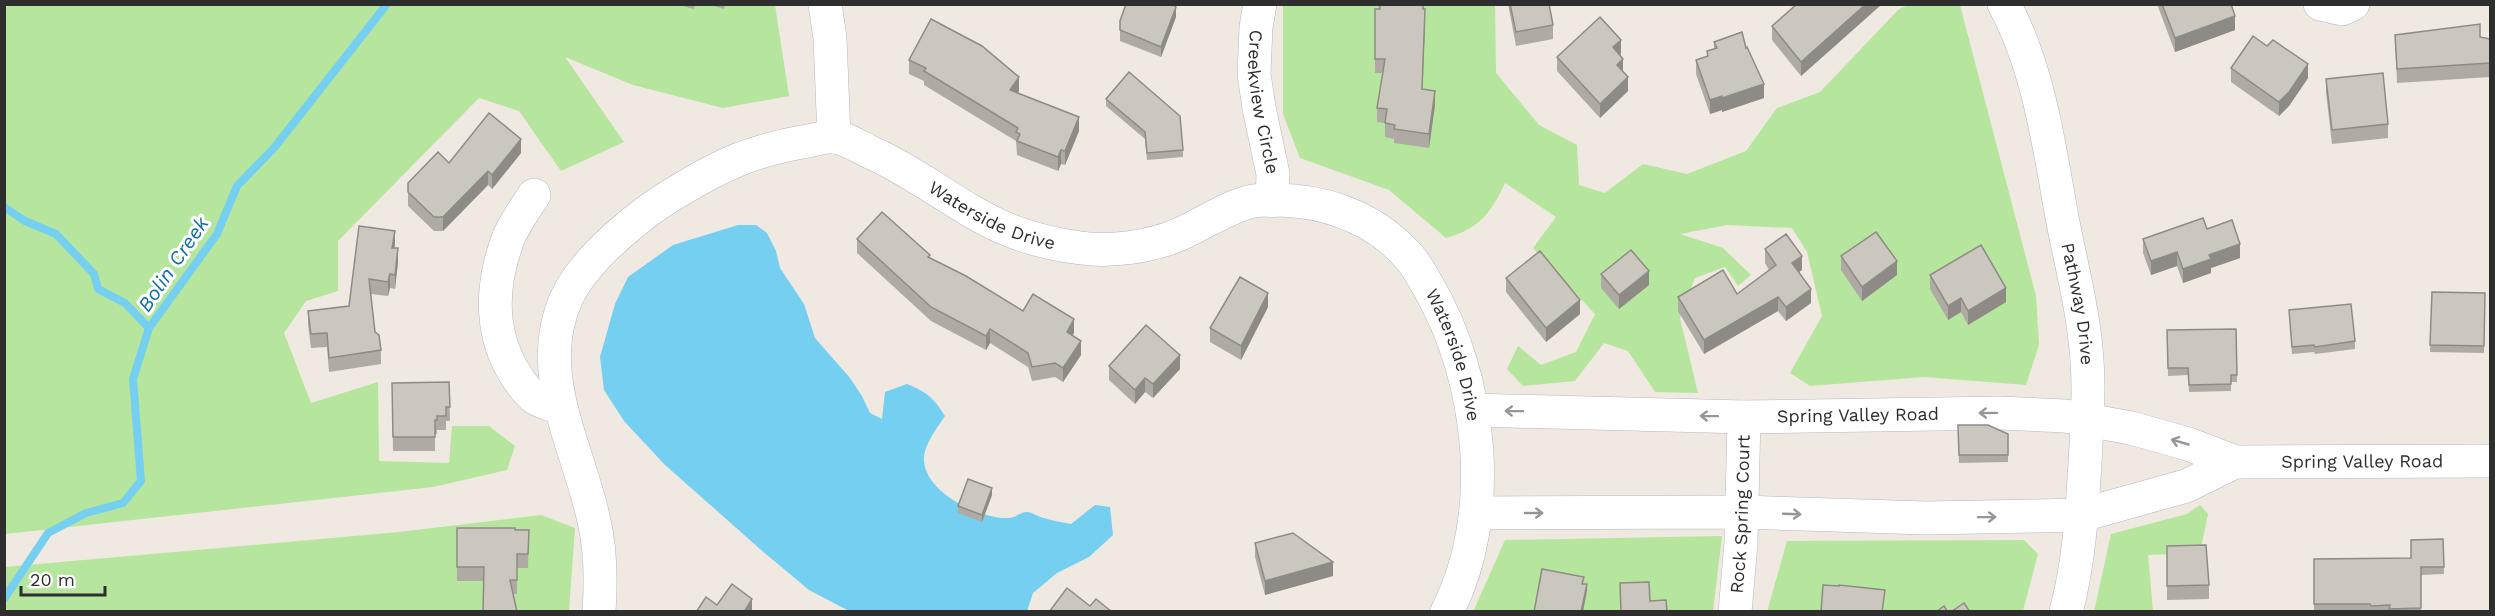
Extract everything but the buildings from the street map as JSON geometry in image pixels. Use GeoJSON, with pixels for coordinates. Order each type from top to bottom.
{"type":"FeatureCollection","features":[{"type":"Feature","properties":{"kind":"street"},"geometry":{"type":"LineString","coordinates":[[599,612],[600,586],[595,523],[557,395],[554,356],[558,323],[567,296],[579,277],[596,258],[659,202],[726,163],[767,148],[834,137],[830,38],[825,4]]}},
{"type":"Feature","properties":{"kind":"street","name":"Creekview Circle"},"geometry":{"type":"LineString","coordinates":[[1260,4],[1256,27],[1254,74],[1273,174],[1272,201]]}},
{"type":"Feature","properties":{"kind":"street","name":"Pathway Drive"},"geometry":{"type":"LineString","coordinates":[[2004,4],[2030,68],[2048,138],[2060,210],[2077,281],[2086,348],[2087,421],[2082,515],[2073,588],[2066,612]]}},
{"type":"Feature","properties":{"kind":"street"},"geometry":{"type":"LineString","coordinates":[[2320,4],[2342,9],[2353,4]]}},
{"type":"Feature","properties":{"kind":"street","name":"Waterside Drive"},"geometry":{"type":"LineString","coordinates":[[834,137],[900,165],[1007,230],[1042,241],[1077,248],[1106,251],[1163,240],[1251,201],[1295,201],[1334,208],[1360,219],[1389,236],[1413,260],[1440,307],[1459,355],[1472,410],[1476,460],[1476,513],[1465,568],[1447,612]]}},
{"type":"Feature","properties":{"kind":"street"},"geometry":{"type":"LineString","coordinates":[[534,195],[509,236],[499,267],[494,301],[497,330],[504,354],[518,380],[535,398],[561,408]]}},
{"type":"Feature","properties":{"kind":"street","name":"Spring Valley Road"},"geometry":{"type":"LineString","coordinates":[[1472,410],[1744,417],[2000,413],[2065,416],[2131,428],[2187,444],[2235,462],[2490,461]]}},
{"type":"Feature","properties":{"kind":"street","name":"Rock Spring Court"},"geometry":{"type":"LineString","coordinates":[[1735,612],[1741,543],[1744,417]]}},
{"type":"Feature","properties":{"kind":"street","name":"Spring Valley Road"},"geometry":{"type":"LineString","coordinates":[[1476,513],[1741,512],[1926,518],[2082,515],[2186,486],[2235,462]]}},
{"type":"Feature","properties":{"kind":"green space"},"geometry":{"type":"Polygon","coordinates":[[[5,5],[775,5],[789,96],[723,108],[633,85],[565,57],[624,142],[561,171],[519,111],[479,98],[338,241],[338,291],[306,301],[284,333],[311,403],[378,382],[379,461],[449,463],[452,426],[489,426],[515,446],[507,470],[433,487],[5,534],[5,5]]]}},
{"type":"Feature","properties":{"kind":"green space"},"geometry":{"type":"Polygon","coordinates":[[[1283,5],[1495,5],[1496,73],[1539,125],[1577,145],[1579,185],[1605,193],[1643,164],[1687,174],[1746,151],[1777,108],[1820,92],[1899,9],[1909,5],[1960,5],[2036,296],[2039,345],[2026,385],[1924,377],[1810,386],[1790,373],[1822,316],[1807,252],[1792,228],[1727,225],[1680,234],[1723,248],[1751,275],[1738,286],[1725,267],[1695,278],[1680,318],[1698,393],[1655,392],[1628,351],[1604,343],[1575,381],[1523,386],[1507,369],[1518,346],[1541,365],[1576,352],[1595,314],[1533,248],[1556,217],[1505,183],[1495,203],[1483,218],[1467,230],[1446,238],[1389,190],[1300,158],[1283,114],[1283,5]]]}},
{"type":"Feature","properties":{"kind":"green space"},"geometry":{"type":"Polygon","coordinates":[[[2200,505],[2208,514],[2200,553],[2148,555],[2153,611],[2094,612],[2111,534],[2187,514],[2200,505]]]}},
{"type":"Feature","properties":{"kind":"green space"},"geometry":{"type":"Polygon","coordinates":[[[541,515],[575,528],[569,611],[5,612],[5,567],[399,532],[541,515]]]}},
{"type":"Feature","properties":{"kind":"green space"},"geometry":{"type":"Polygon","coordinates":[[[1722,536],[1713,611],[1473,612],[1505,540],[1722,536]]]}},
{"type":"Feature","properties":{"kind":"green space"},"geometry":{"type":"Polygon","coordinates":[[[2024,540],[2038,554],[2023,611],[1767,612],[1787,541],[2024,540]]]}},
{"type":"Feature","properties":{"kind":"water"},"geometry":{"type":"Polygon","coordinates":[[[738,225],[756,225],[767,233],[776,251],[780,268],[804,304],[815,338],[850,378],[870,413],[882,419],[885,392],[907,384],[925,393],[937,404],[945,416],[928,443],[924,461],[927,473],[944,494],[985,514],[1010,518],[1029,512],[1071,524],[1095,505],[1110,507],[1113,535],[1089,557],[1057,573],[1033,593],[1027,611],[849,611],[809,590],[664,464],[624,421],[604,390],[600,357],[615,304],[628,277],[673,245],[738,225]]]}},
{"type":"Feature","properties":{"kind":"waterway","name":"Bolin Creek"},"geometry":{"type":"LineString","coordinates":[[4,599],[48,533],[86,513],[123,503],[141,481],[133,379],[149,328],[217,234],[237,186],[274,148],[387,4]]}},
{"type":"Feature","properties":{"kind":"waterway"},"geometry":{"type":"LineString","coordinates":[[4,207],[25,221],[56,234],[94,274],[98,289],[125,303],[149,328]]}}]}
